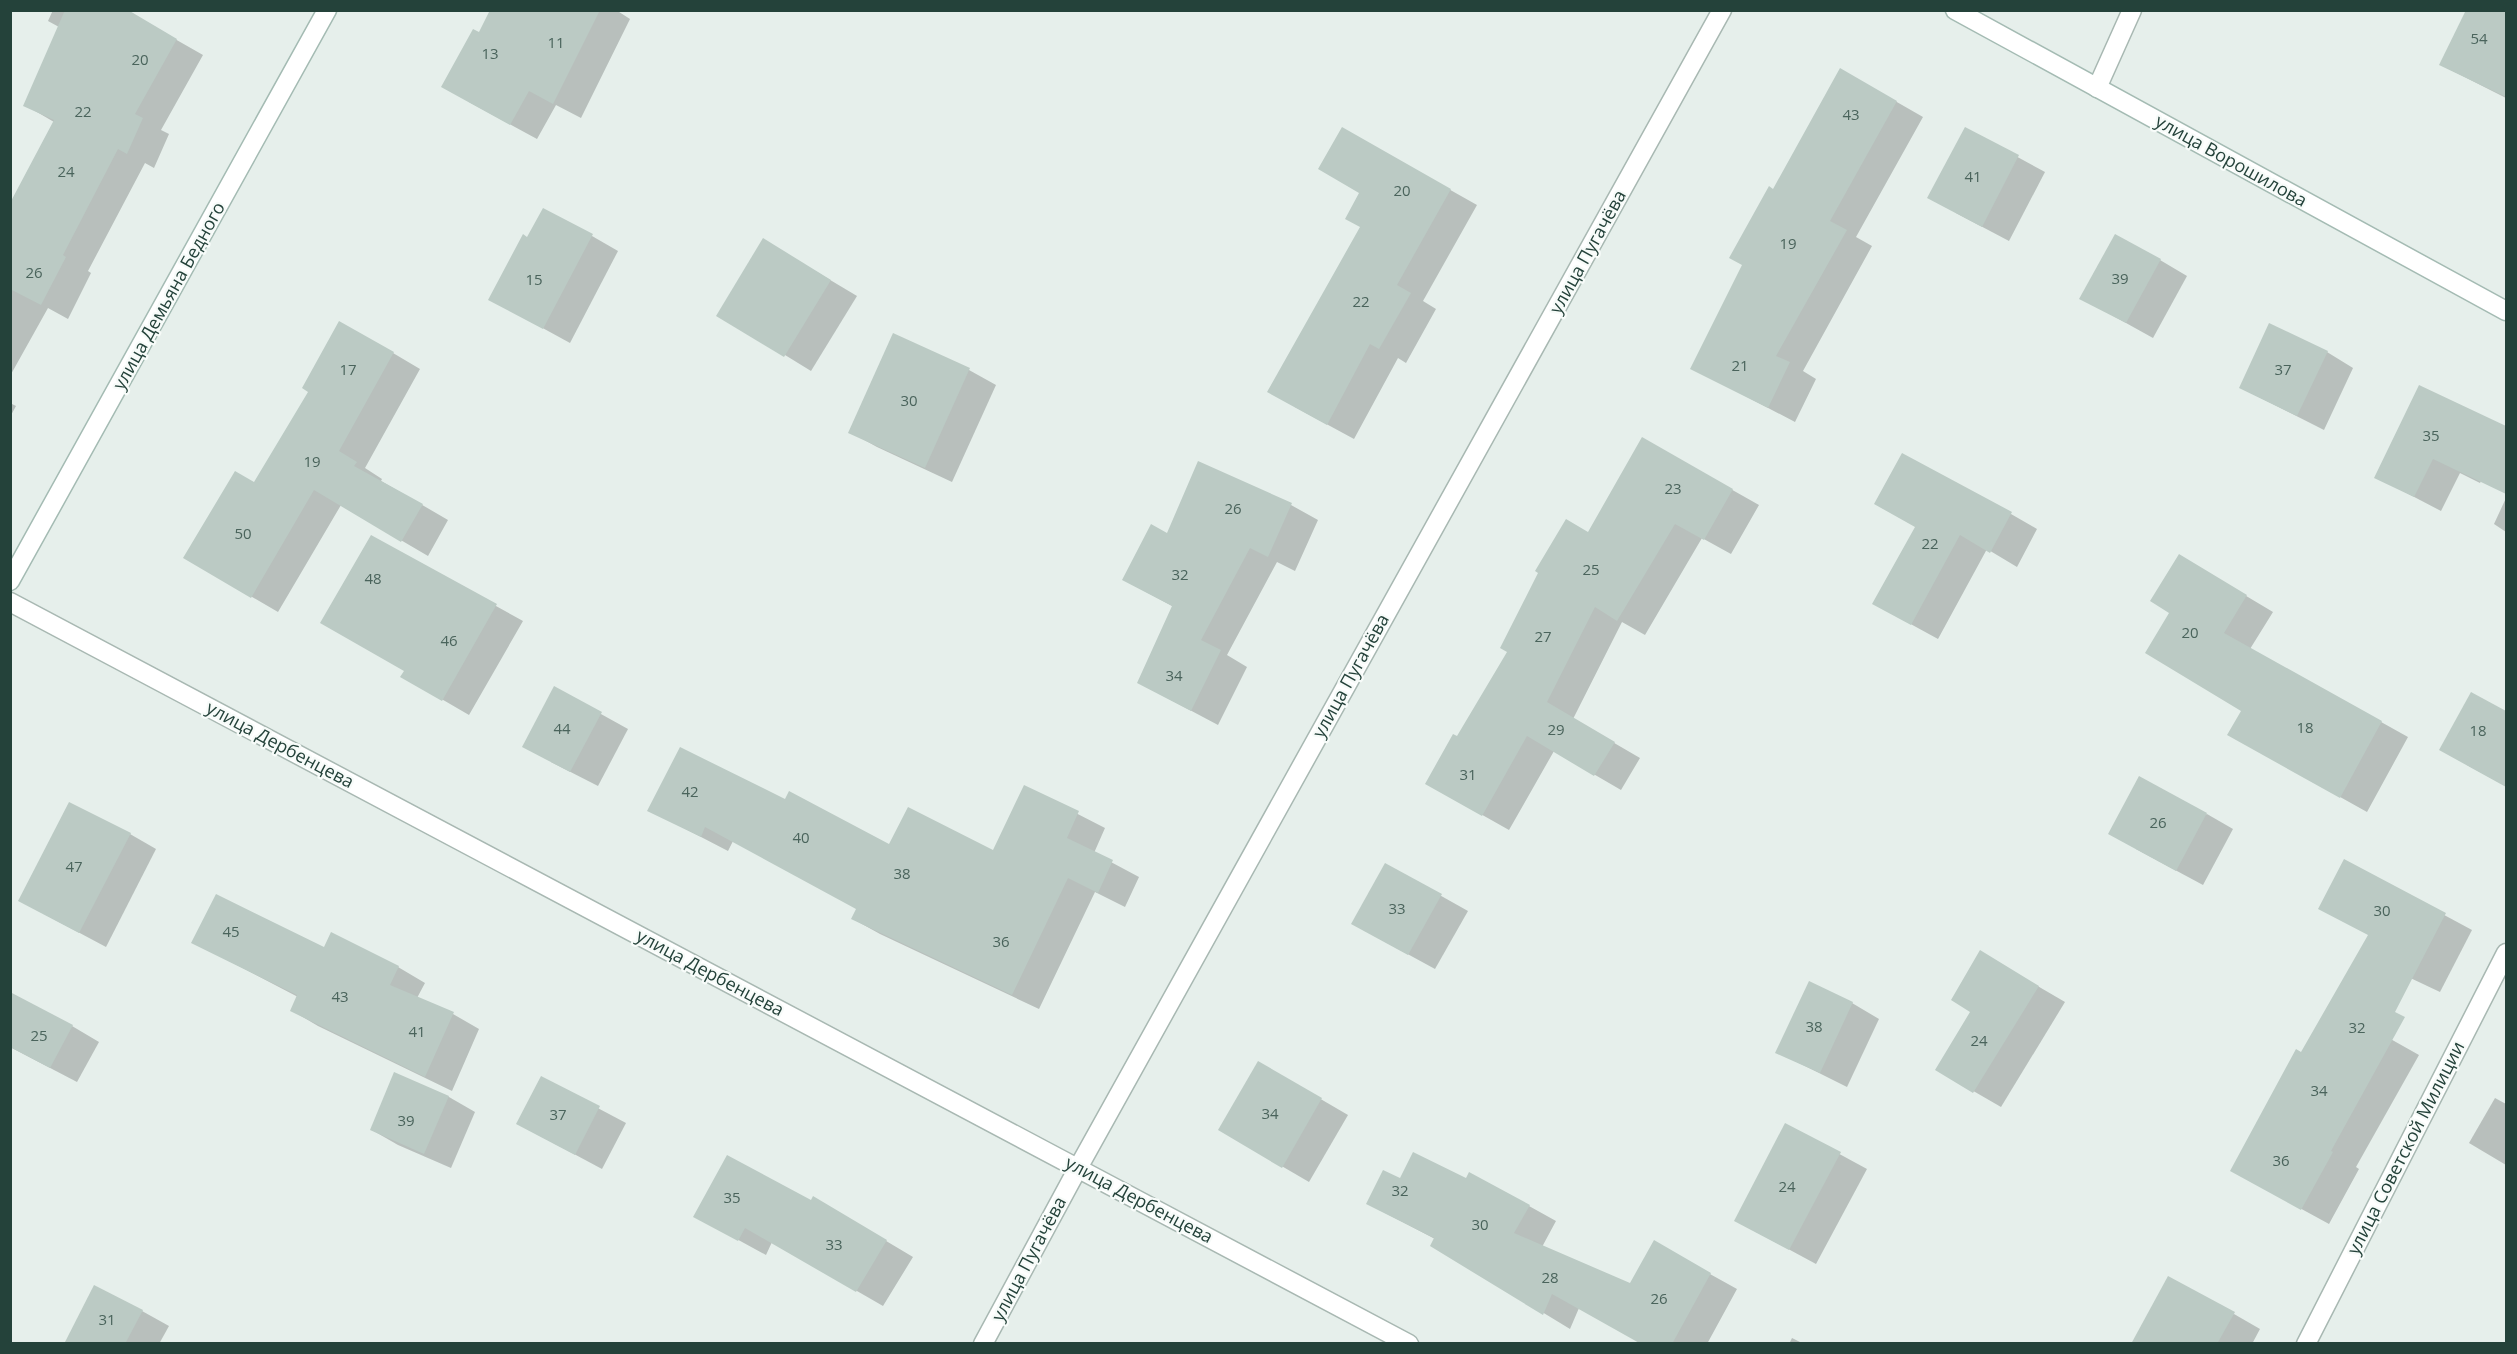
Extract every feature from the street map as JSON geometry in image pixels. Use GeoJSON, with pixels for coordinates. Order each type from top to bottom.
{"type":"FeatureCollection","features":[{"type":"Feature","properties":{"kind":"street","name":"улица Демьяна Бедного"},"geometry":{"type":"LineString","coordinates":[[10,581],[327,10]]}},
{"type":"Feature","properties":{"kind":"street","name":"улица Пугачёва"},"geometry":{"type":"LineString","coordinates":[[983,1344],[1078,1168],[1722,10]]}},
{"type":"Feature","properties":{"kind":"street","name":"улица Ворошилова"},"geometry":{"type":"LineString","coordinates":[[1955,10],[2506,310]]}},
{"type":"Feature","properties":{"kind":"street"},"geometry":{"type":"LineString","coordinates":[[2097,88],[2132,10]]}},
{"type":"Feature","properties":{"kind":"street","name":"улица Дербенцева"},"geometry":{"type":"LineString","coordinates":[[10,602],[1409,1344]]}},
{"type":"Feature","properties":{"kind":"street","name":"улица Советской Милиции"},"geometry":{"type":"LineString","coordinates":[[2306,1344],[2506,953]]}},
{"type":"Feature","properties":{"kind":"building"},"geometry":{"type":"Polygon","coordinates":[[[65,10],[128,10],[177,39],[135,114],[143,118],[127,154],[118,149],[63,255],[66,257],[41,305],[10,289],[10,203],[54,120],[23,106],[65,10]]]}},
{"type":"Feature","properties":{"kind":"building"},"geometry":{"type":"Polygon","coordinates":[[[490,10],[600,10],[553,104],[529,91],[510,125],[441,87],[473,29],[479,32],[490,10]]]}},
{"type":"Feature","properties":{"kind":"building"},"geometry":{"type":"Polygon","coordinates":[[[2466,10],[2506,10],[2506,97],[2439,65],[2466,10]]]}},
{"type":"Feature","properties":{"kind":"building"},"geometry":{"type":"Polygon","coordinates":[[[1840,68],[1897,101],[1830,221],[1847,230],[1776,356],[1790,362],[1768,408],[1690,369],[1742,265],[1729,258],[1769,186],[1773,189],[1840,68]]]}},
{"type":"Feature","properties":{"kind":"building"},"geometry":{"type":"Polygon","coordinates":[[[1342,127],[1451,189],[1397,285],[1411,293],[1379,349],[1370,344],[1327,425],[1267,392],[1360,227],[1345,219],[1359,193],[1318,169],[1342,127]]]}},
{"type":"Feature","properties":{"kind":"building"},"geometry":{"type":"Polygon","coordinates":[[[1965,127],[2019,155],[1982,227],[1927,198],[1965,127]]]}},
{"type":"Feature","properties":{"kind":"building"},"geometry":{"type":"Polygon","coordinates":[[[543,208],[593,234],[543,329],[488,300],[523,234],[527,237],[543,208]]]}},
{"type":"Feature","properties":{"kind":"building"},"geometry":{"type":"Polygon","coordinates":[[[2115,234],[2161,259],[2126,323],[2079,299],[2115,234]]]}},
{"type":"Feature","properties":{"kind":"building"},"geometry":{"type":"Polygon","coordinates":[[[763,238],[831,280],[784,357],[716,316],[763,238]]]}},
{"type":"Feature","properties":{"kind":"building"},"geometry":{"type":"Polygon","coordinates":[[[339,321],[394,352],[339,451],[357,462],[354,466],[423,504],[401,542],[314,490],[251,598],[183,558],[235,471],[254,482],[308,392],[302,388],[339,321]]]}},
{"type":"Feature","properties":{"kind":"building"},"geometry":{"type":"Polygon","coordinates":[[[2269,323],[2328,351],[2297,416],[2239,388],[2269,323]]]}},
{"type":"Feature","properties":{"kind":"building"},"geometry":{"type":"Polygon","coordinates":[[[893,333],[970,368],[925,468],[848,433],[893,333]]]}},
{"type":"Feature","properties":{"kind":"building"},"geometry":{"type":"Polygon","coordinates":[[[2419,385],[2506,426],[2506,494],[2433,459],[2414,497],[2374,478],[2419,385]]]}},
{"type":"Feature","properties":{"kind":"building"},"geometry":{"type":"Polygon","coordinates":[[[1642,437],[1733,489],[1704,540],[1675,524],[1617,621],[1595,607],[1547,702],[1615,742],[1594,776],[1527,736],[1482,816],[1425,784],[1453,734],[1457,736],[1507,652],[1500,648],[1538,573],[1535,571],[1566,519],[1588,532],[1642,437]]]}},
{"type":"Feature","properties":{"kind":"building"},"geometry":{"type":"Polygon","coordinates":[[[1902,453],[2012,512],[1990,553],[1960,535],[1911,625],[1872,604],[1915,527],[1874,504],[1902,453]]]}},
{"type":"Feature","properties":{"kind":"building"},"geometry":{"type":"Polygon","coordinates":[[[1198,461],[1292,503],[1268,557],[1250,548],[1201,640],[1221,650],[1191,711],[1137,683],[1172,606],[1122,580],[1151,524],[1167,533],[1198,461]]]}},
{"type":"Feature","properties":{"kind":"building"},"geometry":{"type":"Polygon","coordinates":[[[371,535],[497,604],[442,701],[400,677],[404,671],[320,623],[371,535]]]}},
{"type":"Feature","properties":{"kind":"building"},"geometry":{"type":"Polygon","coordinates":[[[2179,554],[2247,595],[2224,633],[2382,721],[2340,798],[2227,735],[2241,711],[2145,653],[2169,613],[2150,601],[2179,554]]]}},
{"type":"Feature","properties":{"kind":"building"},"geometry":{"type":"Polygon","coordinates":[[[554,686],[602,712],[570,772],[522,747],[554,686]]]}},
{"type":"Feature","properties":{"kind":"building"},"geometry":{"type":"Polygon","coordinates":[[[2471,692],[2506,711],[2506,787],[2439,750],[2471,692]]]}},
{"type":"Feature","properties":{"kind":"building"},"geometry":{"type":"Polygon","coordinates":[[[680,747],[785,799],[789,791],[889,844],[908,807],[993,850],[1024,785],[1079,811],[1067,838],[1113,860],[1098,893],[1068,878],[1012,995],[851,919],[856,909],[705,827],[701,837],[647,811],[680,747]]]}},
{"type":"Feature","properties":{"kind":"building"},"geometry":{"type":"Polygon","coordinates":[[[2139,776],[2207,813],[2176,871],[2108,834],[2139,776]]]}},
{"type":"Feature","properties":{"kind":"building"},"geometry":{"type":"Polygon","coordinates":[[[69,802],[131,833],[79,933],[18,901],[69,802]]]}},
{"type":"Feature","properties":{"kind":"building"},"geometry":{"type":"Polygon","coordinates":[[[2344,859],[2446,913],[2395,1012],[2405,1017],[2301,1210],[2230,1171],[2296,1049],[2301,1052],[2368,935],[2318,909],[2344,859]]]}},
{"type":"Feature","properties":{"kind":"building"},"geometry":{"type":"Polygon","coordinates":[[[1385,863],[1442,894],[1408,955],[1351,924],[1385,863]]]}},
{"type":"Feature","properties":{"kind":"building"},"geometry":{"type":"Polygon","coordinates":[[[216,894],[324,947],[331,932],[399,966],[390,985],[454,1012],[425,1077],[290,1011],[297,995],[191,943],[216,894]]]}},
{"type":"Feature","properties":{"kind":"building"},"geometry":{"type":"Polygon","coordinates":[[[1980,950],[2039,986],[1973,1093],[1935,1070],[1970,1012],[1951,1000],[1980,950]]]}},
{"type":"Feature","properties":{"kind":"building"},"geometry":{"type":"Polygon","coordinates":[[[1809,981],[1853,1002],[1820,1073],[1775,1053],[1809,981]]]}},
{"type":"Feature","properties":{"kind":"building"},"geometry":{"type":"Polygon","coordinates":[[[10,992],[73,1025],[50,1068],[10,1047],[10,992]]]}},
{"type":"Feature","properties":{"kind":"building"},"geometry":{"type":"Polygon","coordinates":[[[1258,1061],[1322,1098],[1282,1168],[1218,1130],[1258,1061]]]}},
{"type":"Feature","properties":{"kind":"building"},"geometry":{"type":"Polygon","coordinates":[[[394,1072],[449,1096],[424,1154],[370,1130],[394,1072]]]}},
{"type":"Feature","properties":{"kind":"building"},"geometry":{"type":"Polygon","coordinates":[[[541,1076],[600,1106],[575,1155],[516,1124],[541,1076]]]}},
{"type":"Feature","properties":{"kind":"building"},"geometry":{"type":"Polygon","coordinates":[[[1785,1123],[1841,1152],[1789,1250],[1734,1221],[1785,1123]]]}},
{"type":"Feature","properties":{"kind":"building"},"geometry":{"type":"Polygon","coordinates":[[[1413,1152],[1466,1178],[1469,1172],[1530,1205],[1514,1233],[1630,1283],[1654,1240],[1711,1273],[1672,1344],[1641,1344],[1552,1294],[1543,1315],[1430,1246],[1434,1238],[1366,1204],[1383,1170],[1400,1178],[1413,1152]]]}},
{"type":"Feature","properties":{"kind":"building"},"geometry":{"type":"Polygon","coordinates":[[[727,1155],[811,1200],[813,1196],[887,1240],[856,1292],[745,1228],[738,1241],[693,1217],[727,1155]]]}},
{"type":"Feature","properties":{"kind":"building"},"geometry":{"type":"Polygon","coordinates":[[[2168,1276],[2235,1312],[2217,1344],[2131,1344],[2168,1276]]]}},
{"type":"Feature","properties":{"kind":"building"},"geometry":{"type":"Polygon","coordinates":[[[94,1285],[143,1310],[125,1344],[64,1344],[94,1285]]]}}]}
